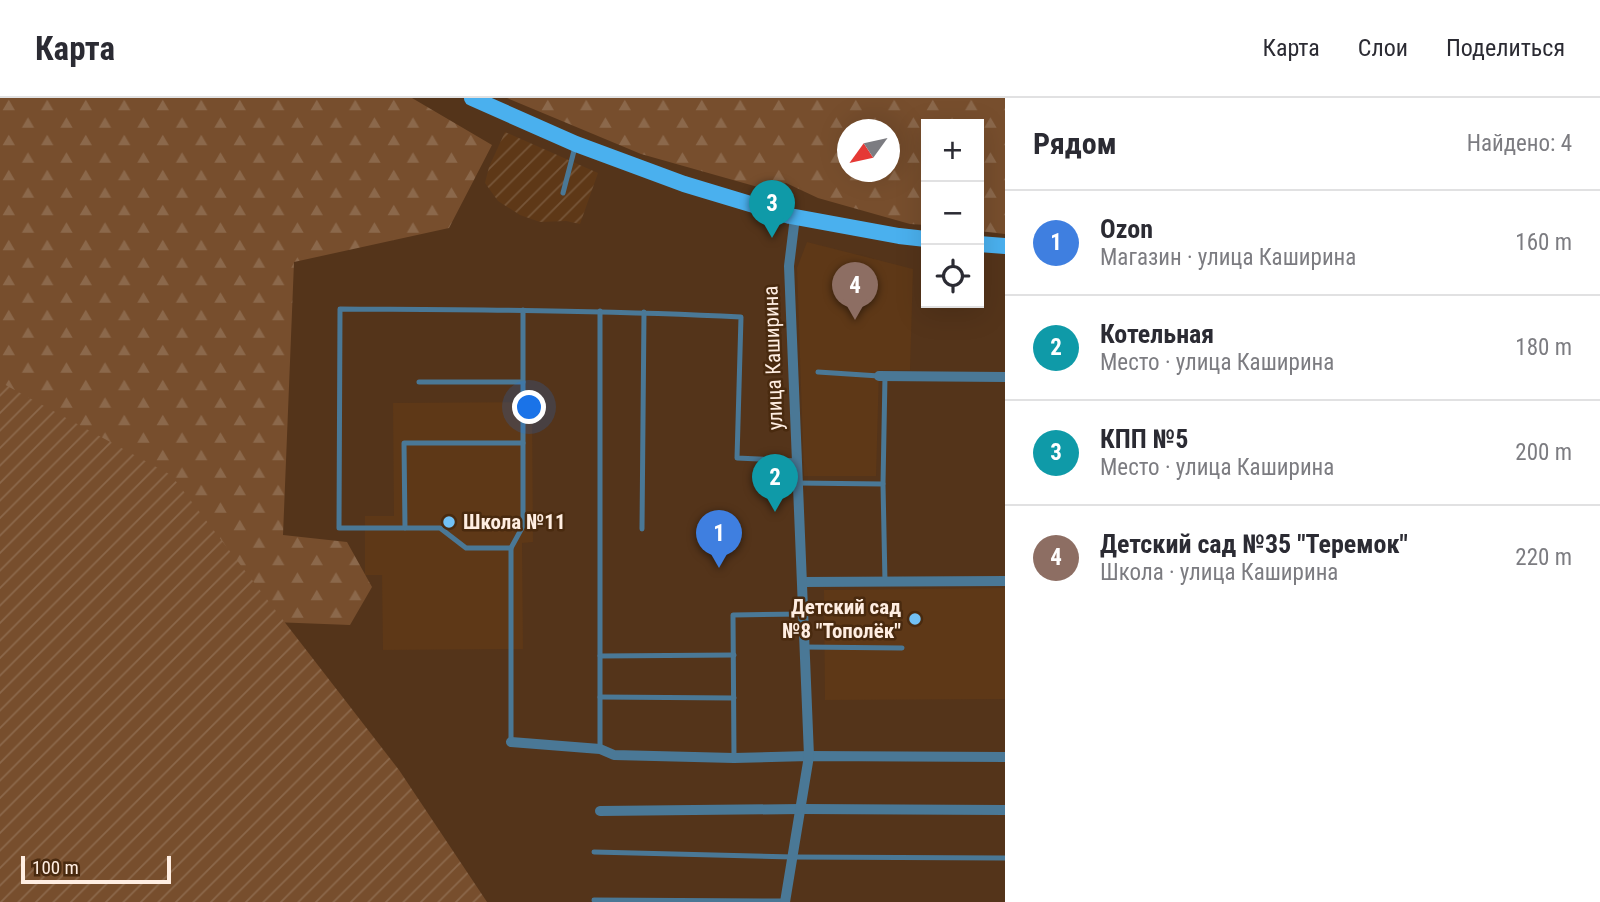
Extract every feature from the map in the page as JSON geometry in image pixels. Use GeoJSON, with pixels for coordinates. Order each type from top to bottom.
{"type":"FeatureCollection","features":[{"type":"Feature","properties":{"kind":"main road"},"geometry":{"type":"LineString","coordinates":[[472,98],[576,144],[684,184],[795,217],[921,238]]}},
{"type":"Feature","properties":{"kind":"main road"},"geometry":{"type":"LineString","coordinates":[[984,244],[1005,246]]}},
{"type":"Feature","properties":{"kind":"street","name":"улица Каширина"},"geometry":{"type":"LineString","coordinates":[[785,902],[809,756],[789,266],[795,217]]}},
{"type":"Feature","properties":{"kind":"street"},"geometry":{"type":"LineString","coordinates":[[882,376],[1005,377]]}},
{"type":"Feature","properties":{"kind":"street"},"geometry":{"type":"LineString","coordinates":[[802,582],[1005,581]]}},
{"type":"Feature","properties":{"kind":"street"},"geometry":{"type":"LineString","coordinates":[[511,742],[600,749],[614,755],[734,758],[1005,757]]}},
{"type":"Feature","properties":{"kind":"street"},"geometry":{"type":"LineString","coordinates":[[600,811],[1005,810]]}},
{"type":"Feature","properties":{"kind":"lane"},"geometry":{"type":"LineString","coordinates":[[563,192],[576,144]]}},
{"type":"Feature","properties":{"kind":"lane"},"geometry":{"type":"LineString","coordinates":[[511,548],[466,548],[440,528],[339,528],[340,309],[600,311],[741,317],[737,458],[797,461]]}},
{"type":"Feature","properties":{"kind":"lane"},"geometry":{"type":"LineString","coordinates":[[511,742],[511,548],[523,526],[523,310]]}},
{"type":"Feature","properties":{"kind":"lane"},"geometry":{"type":"LineString","coordinates":[[600,311],[600,749]]}},
{"type":"Feature","properties":{"kind":"lane"},"geometry":{"type":"LineString","coordinates":[[642,529],[644,312]]}},
{"type":"Feature","properties":{"kind":"lane"},"geometry":{"type":"LineString","coordinates":[[818,372],[882,376],[885,582]]}},
{"type":"Feature","properties":{"kind":"lane"},"geometry":{"type":"LineString","coordinates":[[419,382],[523,382]]}},
{"type":"Feature","properties":{"kind":"lane"},"geometry":{"type":"LineString","coordinates":[[405,528],[404,443],[523,443]]}},
{"type":"Feature","properties":{"kind":"lane"},"geometry":{"type":"LineString","coordinates":[[797,483],[883,484]]}},
{"type":"Feature","properties":{"kind":"lane"},"geometry":{"type":"LineString","coordinates":[[734,758],[733,615],[803,614]]}},
{"type":"Feature","properties":{"kind":"lane"},"geometry":{"type":"LineString","coordinates":[[804,647],[902,648]]}},
{"type":"Feature","properties":{"kind":"lane"},"geometry":{"type":"LineString","coordinates":[[600,656],[734,655]]}},
{"type":"Feature","properties":{"kind":"lane"},"geometry":{"type":"LineString","coordinates":[[600,697],[734,698]]}},
{"type":"Feature","properties":{"kind":"lane"},"geometry":{"type":"LineString","coordinates":[[594,852],[1005,858]]}},
{"type":"Feature","properties":{"kind":"lane"},"geometry":{"type":"LineString","coordinates":[[594,900],[785,902]]}},
{"type":"Feature","properties":{"kind":"shaded area"},"geometry":{"type":"Polygon","coordinates":[[[505,132],[598,173],[580,224],[566,221],[540,222],[520,215],[498,201],[485,183],[489,167],[505,132]]]}},
{"type":"Feature","properties":{"kind":"shaded area"},"geometry":{"type":"Polygon","coordinates":[[[807,242],[913,269],[910,370],[879,370],[876,476],[804,476],[797,268],[807,242]]]}},
{"type":"Feature","properties":{"kind":"shaded area","name":"Школа №11"},"geometry":{"type":"Polygon","coordinates":[[[532,402],[533,542],[522,543],[523,649],[383,650],[382,575],[365,575],[365,516],[394,516],[393,403],[532,402]]]}},
{"type":"Feature","properties":{"kind":"shaded area","name":"Детский сад №8 \"Тополёк\""},"geometry":{"type":"Polygon","coordinates":[[[1005,588],[1005,699],[825,700],[824,590],[1005,588]]]}},
{"type":"Feature","properties":{"kind":"green space"},"geometry":{"type":"Polygon","coordinates":[[[0,98],[412,98],[492,145],[449,228],[294,262],[283,535],[347,542],[372,587],[350,625],[249,621],[0,422],[0,98]]]}},
{"type":"Feature","properties":{"kind":"green space"},"geometry":{"type":"Polygon","coordinates":[[[507,98],[1005,98],[1005,234],[984,232],[984,119],[921,119],[921,225],[818,198],[786,183],[765,189],[641,154],[507,98]]]}},
{"type":"Feature","properties":{"kind":"green space"},"geometry":{"type":"Polygon","coordinates":[[[0,382],[171,475],[399,770],[487,902],[0,902],[0,382]]]}},
{"type":"Feature","properties":{"kind":"place","name":"КПП №5"},"geometry":{"type":"Point","coordinates":[772,238]}},
{"type":"Feature","properties":{"kind":"place","name":"Детский сад №35 \"Теремок\""},"geometry":{"type":"Point","coordinates":[855,320]}},
{"type":"Feature","properties":{"kind":"place","name":"Котельная"},"geometry":{"type":"Point","coordinates":[775,512]}},
{"type":"Feature","properties":{"kind":"place","name":"Школа №11"},"geometry":{"type":"Point","coordinates":[449,522]}},
{"type":"Feature","properties":{"kind":"place","name":"Ozon"},"geometry":{"type":"Point","coordinates":[719,568]}},
{"type":"Feature","properties":{"kind":"place","name":"Детский сад №8 \"Тополёк\""},"geometry":{"type":"Point","coordinates":[915,619]}}]}
